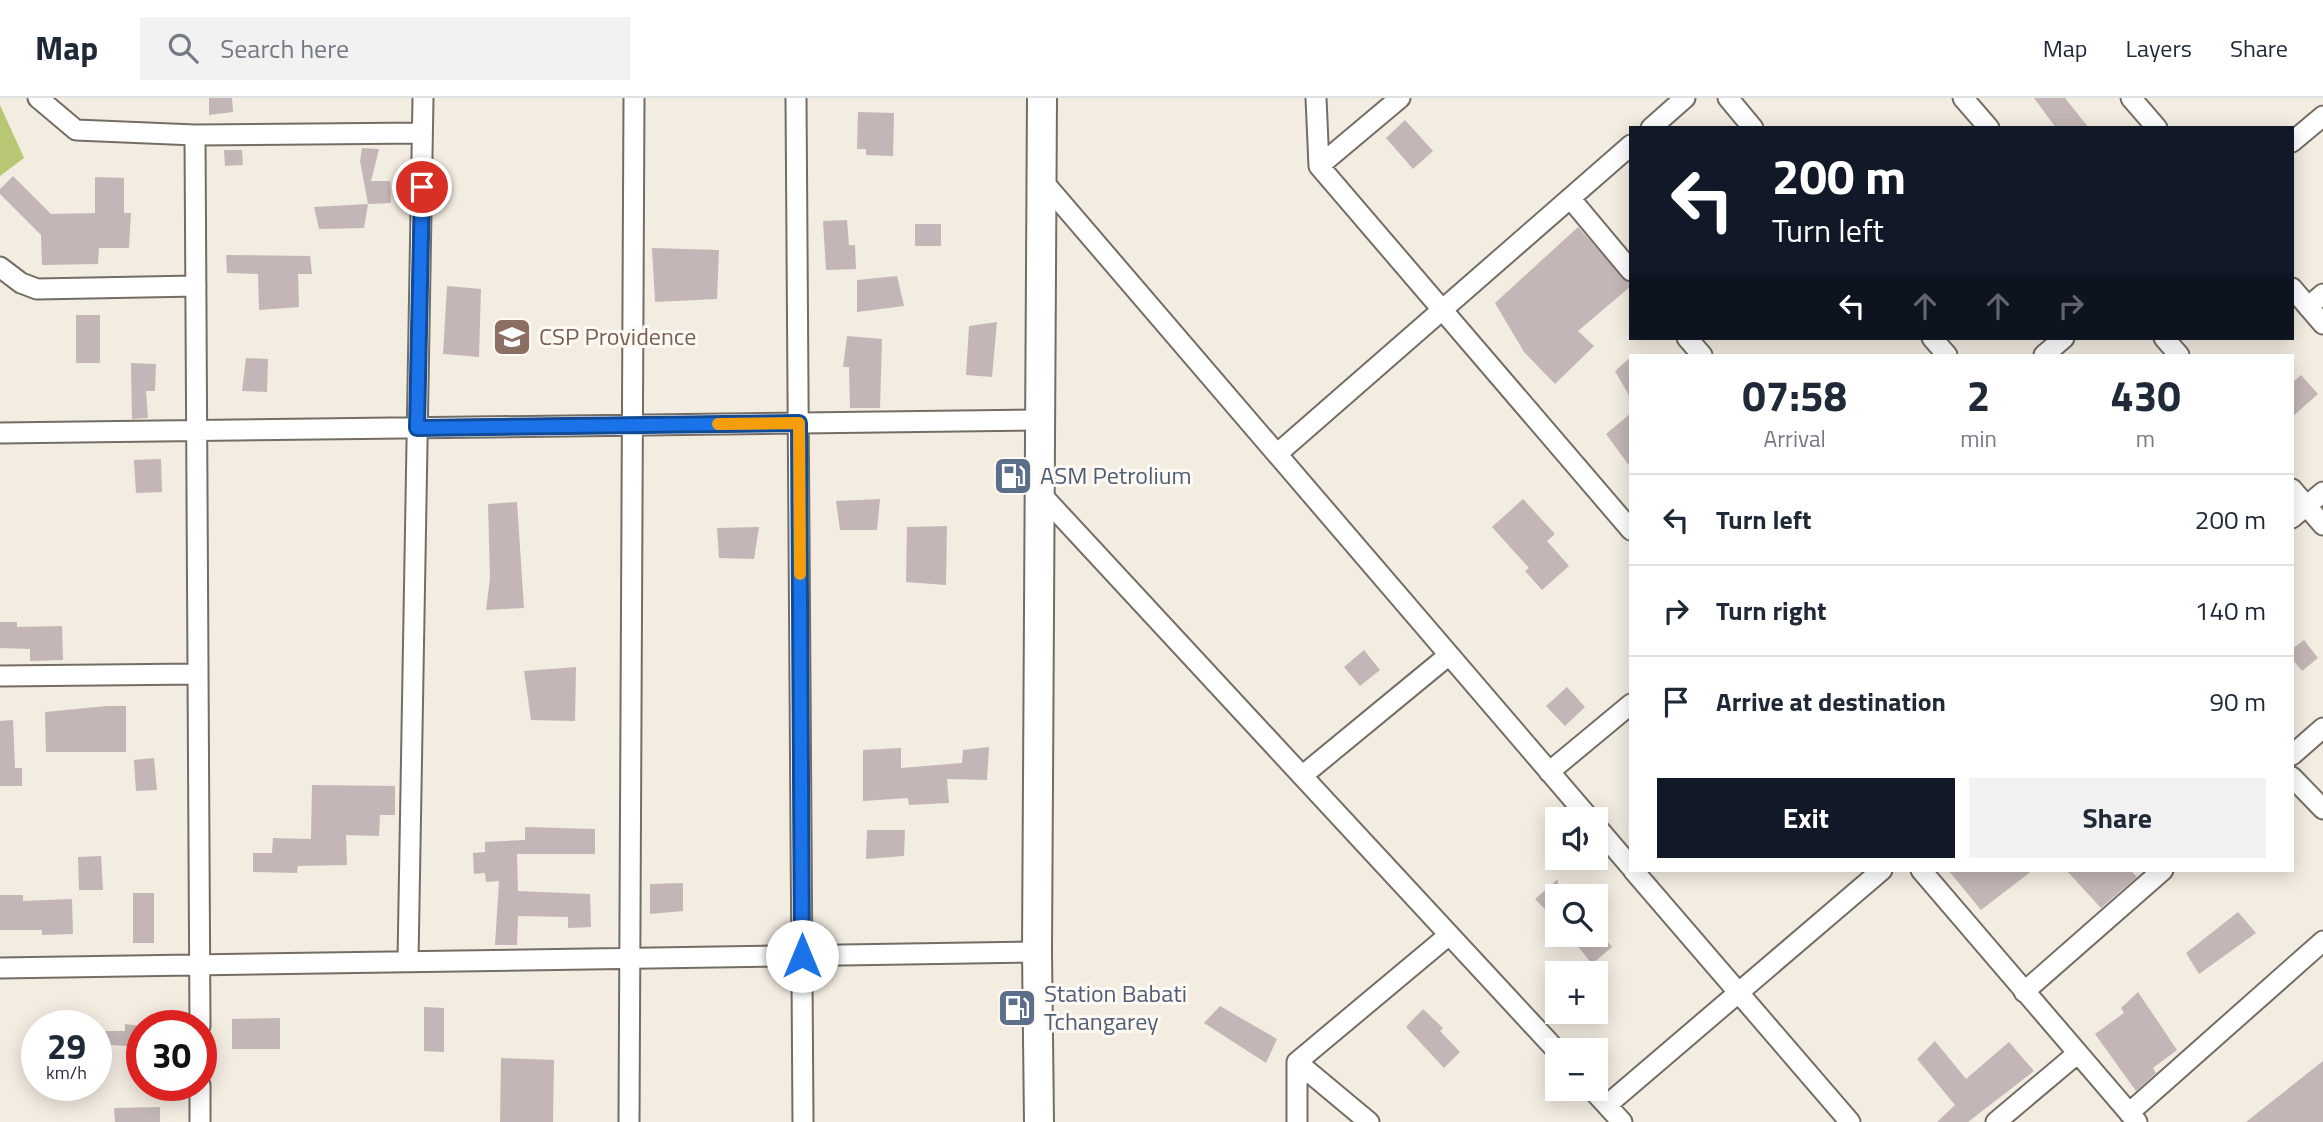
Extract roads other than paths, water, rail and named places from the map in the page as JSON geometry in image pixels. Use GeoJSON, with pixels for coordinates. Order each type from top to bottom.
{"type":"FeatureCollection","features":[{"type":"Feature","properties":{"kind":"main road"},"geometry":{"type":"LineString","coordinates":[[1039,1122],[1037,952],[1042,98]]}},
{"type":"Feature","properties":{"kind":"street"},"geometry":{"type":"LineString","coordinates":[[38,98],[76,130],[195,135],[422,133]]}},
{"type":"Feature","properties":{"kind":"street"},"geometry":{"type":"LineString","coordinates":[[408,961],[423,98]]}},
{"type":"Feature","properties":{"kind":"street"},"geometry":{"type":"LineString","coordinates":[[629,1122],[634,98]]}},
{"type":"Feature","properties":{"kind":"street"},"geometry":{"type":"LineString","coordinates":[[796,98],[803,1122]]}},
{"type":"Feature","properties":{"kind":"street"},"geometry":{"type":"LineString","coordinates":[[1316,98],[1319,166],[1629,528]]}},
{"type":"Feature","properties":{"kind":"street"},"geometry":{"type":"LineString","coordinates":[[1319,166],[1400,98]]}},
{"type":"Feature","properties":{"kind":"street"},"geometry":{"type":"LineString","coordinates":[[1653,126],[1685,98]]}},
{"type":"Feature","properties":{"kind":"street"},"geometry":{"type":"LineString","coordinates":[[1728,98],[1751,126]]}},
{"type":"Feature","properties":{"kind":"street"},"geometry":{"type":"LineString","coordinates":[[1963,98],[1987,126]]}},
{"type":"Feature","properties":{"kind":"street"},"geometry":{"type":"LineString","coordinates":[[2131,98],[2155,126]]}},
{"type":"Feature","properties":{"kind":"street"},"geometry":{"type":"LineString","coordinates":[[2294,140],[2323,116]]}},
{"type":"Feature","properties":{"kind":"street"},"geometry":{"type":"LineString","coordinates":[[195,135],[200,1010]]}},
{"type":"Feature","properties":{"kind":"street"},"geometry":{"type":"LineString","coordinates":[[1277,454],[1629,147]]}},
{"type":"Feature","properties":{"kind":"street"},"geometry":{"type":"LineString","coordinates":[[1041,179],[1580,807]]}},
{"type":"Feature","properties":{"kind":"street"},"geometry":{"type":"LineString","coordinates":[[1570,198],[1629,269]]}},
{"type":"Feature","properties":{"kind":"street"},"geometry":{"type":"LineString","coordinates":[[0,267],[21,283],[37,289],[195,286]]}},
{"type":"Feature","properties":{"kind":"street"},"geometry":{"type":"LineString","coordinates":[[2294,289],[2316,301],[2323,324]]}},
{"type":"Feature","properties":{"kind":"street"},"geometry":{"type":"LineString","coordinates":[[1689,340],[1701,354]]}},
{"type":"Feature","properties":{"kind":"street"},"geometry":{"type":"LineString","coordinates":[[1934,340],[1946,354]]}},
{"type":"Feature","properties":{"kind":"street"},"geometry":{"type":"LineString","coordinates":[[2045,354],[2062,340]]}},
{"type":"Feature","properties":{"kind":"street"},"geometry":{"type":"LineString","coordinates":[[2166,340],[2178,354]]}},
{"type":"Feature","properties":{"kind":"street"},"geometry":{"type":"LineString","coordinates":[[0,433],[1040,420]]}},
{"type":"Feature","properties":{"kind":"street"},"geometry":{"type":"LineString","coordinates":[[2300,512],[2323,492]]}},
{"type":"Feature","properties":{"kind":"street"},"geometry":{"type":"LineString","coordinates":[[1040,493],[1545,1038]]}},
{"type":"Feature","properties":{"kind":"street"},"geometry":{"type":"LineString","coordinates":[[2294,495],[2300,512],[2323,525]]}},
{"type":"Feature","properties":{"kind":"street"},"geometry":{"type":"LineString","coordinates":[[1301,776],[1449,655]]}},
{"type":"Feature","properties":{"kind":"street"},"geometry":{"type":"LineString","coordinates":[[0,676],[198,674]]}},
{"type":"Feature","properties":{"kind":"street"},"geometry":{"type":"LineString","coordinates":[[1549,772],[1629,706]]}},
{"type":"Feature","properties":{"kind":"street"},"geometry":{"type":"LineString","coordinates":[[2294,753],[2323,728]]}},
{"type":"Feature","properties":{"kind":"street"},"geometry":{"type":"LineString","coordinates":[[2294,779],[2323,809]]}},
{"type":"Feature","properties":{"kind":"street"},"geometry":{"type":"LineString","coordinates":[[1608,840],[1629,864]]}},
{"type":"Feature","properties":{"kind":"street"},"geometry":{"type":"LineString","coordinates":[[1635,872],[1850,1122]]}},
{"type":"Feature","properties":{"kind":"street"},"geometry":{"type":"LineString","coordinates":[[1607,1105],[1880,872]]}},
{"type":"Feature","properties":{"kind":"street"},"geometry":{"type":"LineString","coordinates":[[1924,872],[2133,1117],[2323,941]]}},
{"type":"Feature","properties":{"kind":"street"},"geometry":{"type":"LineString","coordinates":[[2024,992],[2161,872]]}},
{"type":"Feature","properties":{"kind":"street"},"geometry":{"type":"LineString","coordinates":[[1297,1062],[1449,935]]}},
{"type":"Feature","properties":{"kind":"street"},"geometry":{"type":"LineString","coordinates":[[0,968],[1037,952]]}},
{"type":"Feature","properties":{"kind":"street"},"geometry":{"type":"LineString","coordinates":[[1996,1122],[2078,1053]]}},
{"type":"Feature","properties":{"kind":"street"},"geometry":{"type":"LineString","coordinates":[[1297,1062],[1297,1122]]}},
{"type":"Feature","properties":{"kind":"street"},"geometry":{"type":"LineString","coordinates":[[1297,1062],[1369,1122]]}},
{"type":"Feature","properties":{"kind":"street"},"geometry":{"type":"LineString","coordinates":[[200,1101],[201,1122]]}},
{"type":"Feature","properties":{"kind":"street"},"geometry":{"type":"LineString","coordinates":[[1603,1101],[1622,1122]]}},
{"type":"Feature","properties":{"kind":"place","name":"CSP Providence"},"geometry":{"type":"Point","coordinates":[512,337]}},
{"type":"Feature","properties":{"kind":"place","name":"ASM Petrolium"},"geometry":{"type":"Point","coordinates":[1013,476]}},
{"type":"Feature","properties":{"kind":"place","name":"Station Babati Tchangarey"},"geometry":{"type":"Point","coordinates":[1017,1008]}}]}
